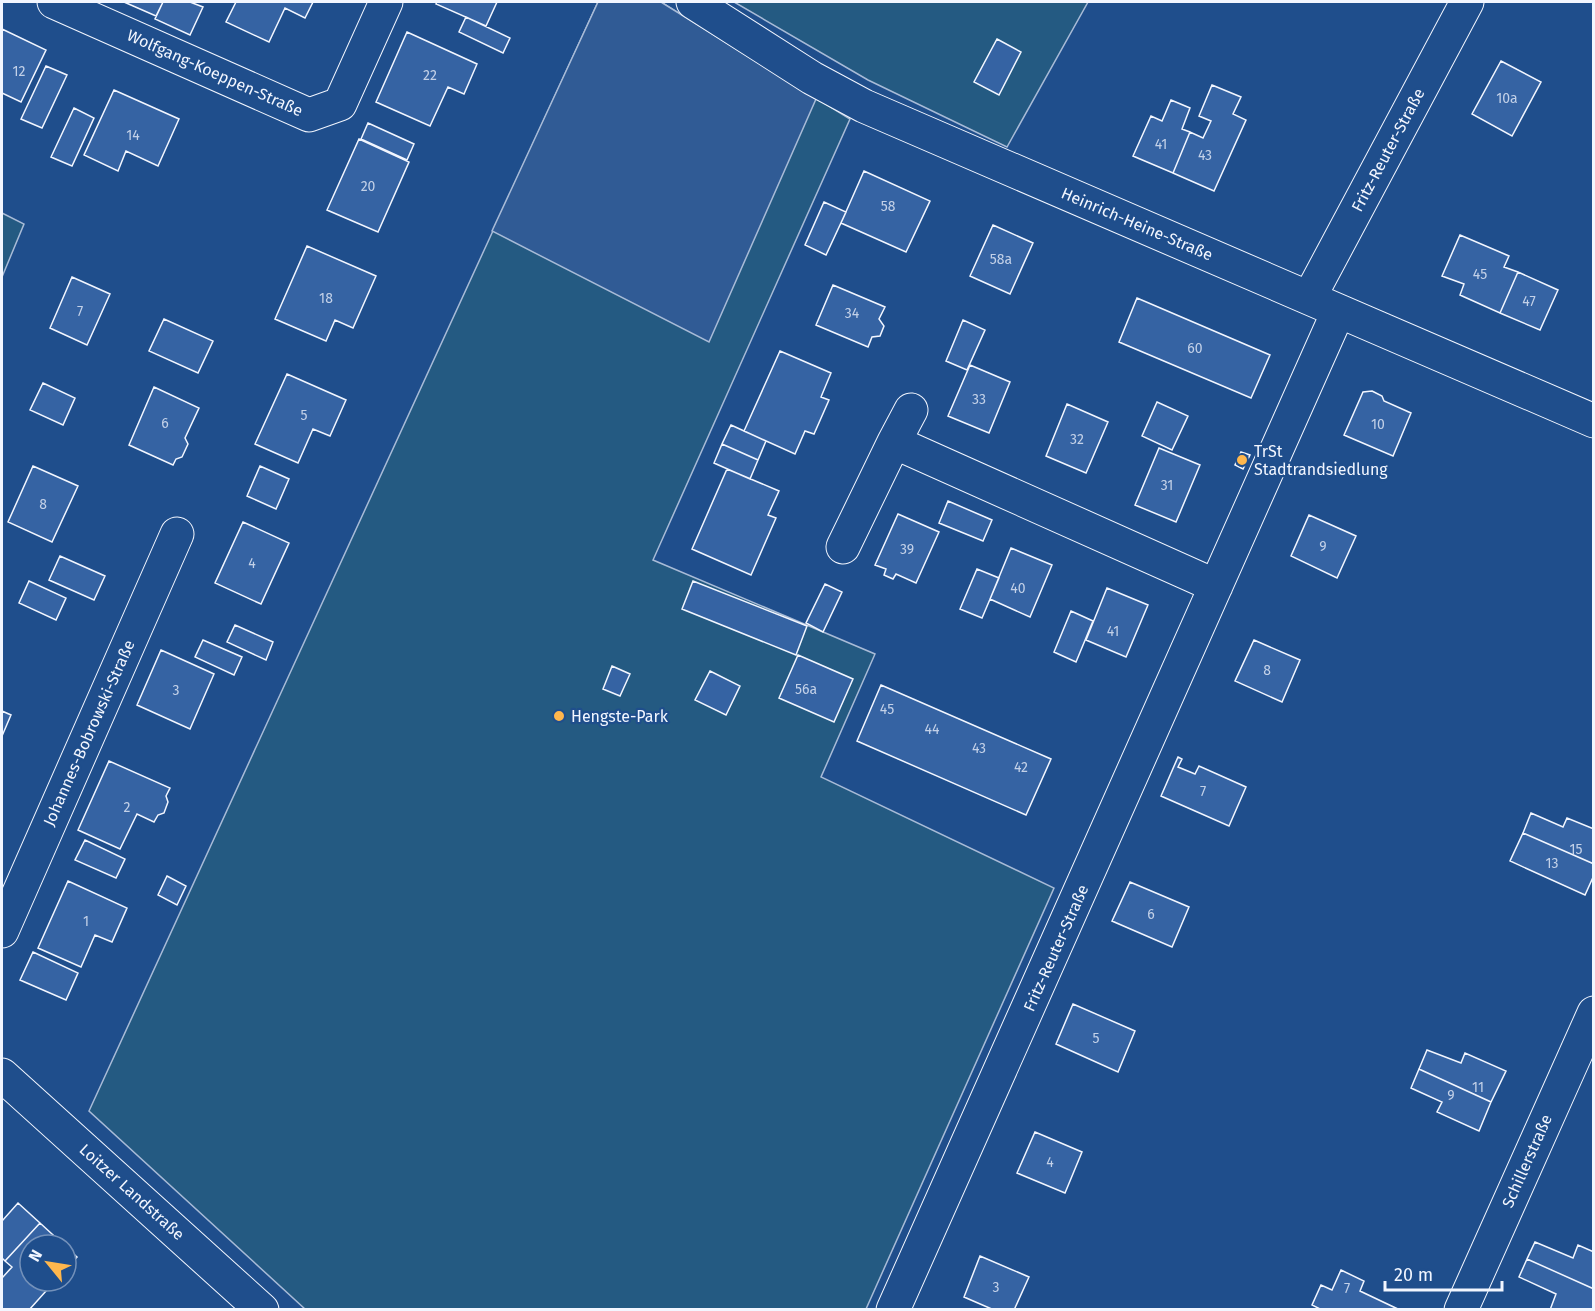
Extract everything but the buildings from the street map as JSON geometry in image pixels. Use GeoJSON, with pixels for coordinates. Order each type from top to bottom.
{"type":"FeatureCollection","features":[{"type":"Feature","properties":{"kind":"street","name":"Wolfgang-Koeppen-Straße"},"geometry":{"type":"LineString","coordinates":[[54,2],[309,115],[340,104],[386,2]]}},
{"type":"Feature","properties":{"kind":"street","name":"Heinrich-Heine-Straße"},"geometry":{"type":"LineString","coordinates":[[693,2],[812,78],[864,106],[1593,421]]}},
{"type":"Feature","properties":{"kind":"street","name":"Fritz-Reuter-Straße"},"geometry":{"type":"LineString","coordinates":[[893,1310],[1216,586],[1324,305],[1467,2]]}},
{"type":"Feature","properties":{"kind":"street"},"geometry":{"type":"LineString","coordinates":[[843,547],[911,410]]}},
{"type":"Feature","properties":{"kind":"street"},"geometry":{"type":"LineString","coordinates":[[894,442],[1216,586]]}},
{"type":"Feature","properties":{"kind":"street","name":"Johannes-Bobrowski-Straße"},"geometry":{"type":"LineString","coordinates":[[2,931],[177,534]]}},
{"type":"Feature","properties":{"kind":"street","name":"Schillerstraße"},"geometry":{"type":"LineString","coordinates":[[1461,1310],[1593,1013]]}},
{"type":"Feature","properties":{"kind":"street","name":"Loitzer Landstraße"},"geometry":{"type":"LineString","coordinates":[[2,1075],[262,1310]]}},
{"type":"Feature","properties":{"kind":"shaded area","name":"Hengste-Park"},"geometry":{"type":"Polygon","coordinates":[[[598,2],[661,2],[850,119],[653,560],[875,654],[821,777],[1054,888],[866,1309],[305,1309],[89,1111],[598,2]]]}},
{"type":"Feature","properties":{"kind":"shaded area"},"geometry":{"type":"Polygon","coordinates":[[[598,2],[661,2],[816,99],[709,342],[492,231],[598,2]]]}},
{"type":"Feature","properties":{"kind":"shaded area"},"geometry":{"type":"Polygon","coordinates":[[[734,2],[1088,2],[1007,147],[868,80],[734,2]]]}},
{"type":"Feature","properties":{"kind":"shaded area"},"geometry":{"type":"Polygon","coordinates":[[[2,213],[24,224],[2,277],[2,213]]]}},
{"type":"Feature","properties":{"kind":"place","name":"TrSt Stadtrandsiedlung"},"geometry":{"type":"Point","coordinates":[1242,460]}},
{"type":"Feature","properties":{"kind":"place","name":"Hengste-Park"},"geometry":{"type":"Point","coordinates":[559,716]}}]}
